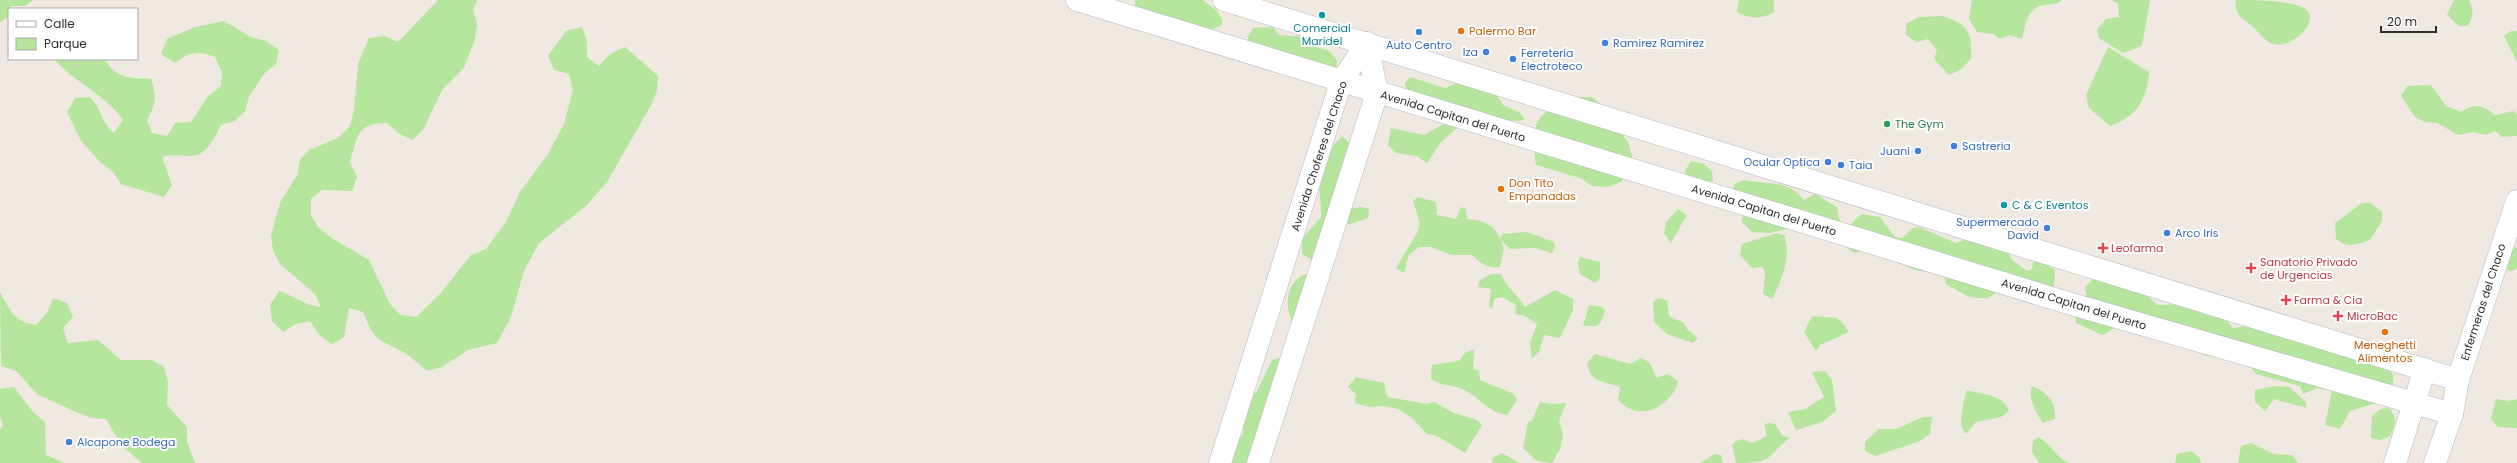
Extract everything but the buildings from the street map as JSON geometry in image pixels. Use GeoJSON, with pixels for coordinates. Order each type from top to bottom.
{"type":"FeatureCollection","features":[{"type":"Feature","properties":{"kind":"street","name":"Avenida Capitan del Puerto"},"geometry":{"type":"LineString","coordinates":[[1077,0],[1341,82],[2068,303],[2452,414]]}},
{"type":"Feature","properties":{"kind":"street"},"geometry":{"type":"LineString","coordinates":[[1224,0],[1367,43],[2048,256],[2458,380]]}},
{"type":"Feature","properties":{"kind":"street","name":"Avenida Choferes del Chaco"},"geometry":{"type":"LineString","coordinates":[[1220,463],[1341,82],[1367,43]]}},
{"type":"Feature","properties":{"kind":"street"},"geometry":{"type":"LineString","coordinates":[[1258,463],[1377,93],[1367,43]]}},
{"type":"Feature","properties":{"kind":"street","name":"Enfermeras del Chaco"},"geometry":{"type":"LineString","coordinates":[[2435,463],[2452,414],[2458,380],[2517,201]]}},
{"type":"Feature","properties":{"kind":"street"},"geometry":{"type":"LineString","coordinates":[[2395,463],[2425,369]]}},
{"type":"Feature","properties":{"kind":"green space"},"geometry":{"type":"Polygon","coordinates":[[[0,0],[33,0],[25,6],[11,6],[10,8],[8,8],[8,17],[0,22],[0,0]]]}},
{"type":"Feature","properties":{"kind":"green space"},"geometry":{"type":"Polygon","coordinates":[[[438,0],[477,0],[473,10],[477,24],[475,39],[464,68],[442,90],[423,130],[412,140],[398,133],[387,123],[369,125],[364,128],[357,138],[350,162],[357,176],[352,191],[322,190],[311,199],[311,215],[318,227],[330,237],[369,260],[390,304],[400,315],[416,317],[440,294],[471,255],[486,249],[506,222],[520,192],[548,154],[564,124],[573,90],[569,74],[554,70],[548,56],[566,31],[582,27],[587,42],[587,57],[599,66],[610,54],[625,47],[658,76],[657,91],[651,105],[607,182],[586,206],[539,243],[524,271],[511,317],[497,343],[468,350],[442,367],[428,371],[406,354],[378,338],[371,329],[363,312],[349,308],[344,337],[332,344],[319,335],[310,321],[296,324],[283,332],[272,321],[270,305],[279,291],[310,305],[321,307],[315,294],[280,264],[273,251],[271,235],[280,203],[297,175],[300,160],[309,150],[338,138],[350,126],[354,110],[358,64],[369,38],[385,36],[398,42],[438,0]]]}},
{"type":"Feature","properties":{"kind":"green space"},"geometry":{"type":"Polygon","coordinates":[[[1135,0],[1203,0],[1216,10],[1222,19],[1222,25],[1211,30],[1207,46],[1200,49],[1192,48],[1186,35],[1135,8],[1135,0]]]}},
{"type":"Feature","properties":{"kind":"green space"},"geometry":{"type":"Polygon","coordinates":[[[1739,0],[1774,0],[1774,12],[1756,18],[1747,16],[1737,12],[1739,0]]]}},
{"type":"Feature","properties":{"kind":"green space"},"geometry":{"type":"Polygon","coordinates":[[[1972,0],[2062,0],[2056,4],[2044,5],[2034,9],[2030,13],[2024,28],[2022,39],[2010,35],[2000,39],[1993,34],[1977,32],[1969,19],[1972,0]]]}},
{"type":"Feature","properties":{"kind":"green space"},"geometry":{"type":"Polygon","coordinates":[[[2111,0],[2150,0],[2142,46],[2123,53],[2099,38],[2097,29],[2106,19],[2119,17],[2118,3],[2111,0]]]}},
{"type":"Feature","properties":{"kind":"green space"},"geometry":{"type":"Polygon","coordinates":[[[2236,0],[2261,0],[2302,7],[2308,12],[2310,18],[2308,25],[2297,38],[2289,42],[2281,45],[2270,43],[2240,16],[2236,9],[2236,0]]]}},
{"type":"Feature","properties":{"kind":"green space"},"geometry":{"type":"Polygon","coordinates":[[[2454,0],[2469,0],[2472,7],[2472,14],[2471,20],[2467,26],[2459,26],[2447,15],[2454,0]]]}},
{"type":"Feature","properties":{"kind":"green space"},"geometry":{"type":"Polygon","coordinates":[[[1942,16],[1958,22],[1963,26],[1970,36],[1971,42],[1971,59],[1960,70],[1949,75],[1934,59],[1937,50],[1928,39],[1917,42],[1906,35],[1906,24],[1919,17],[1942,16]]]}},
{"type":"Feature","properties":{"kind":"green space"},"geometry":{"type":"Polygon","coordinates":[[[224,21],[251,37],[266,41],[279,50],[276,64],[264,74],[249,97],[245,111],[235,121],[221,125],[210,145],[202,153],[191,156],[174,155],[162,157],[172,185],[164,197],[121,184],[113,172],[100,162],[81,141],[67,112],[75,98],[90,97],[109,128],[114,133],[123,120],[108,103],[71,75],[55,60],[106,60],[109,66],[119,74],[130,78],[151,79],[155,100],[147,120],[152,133],[167,136],[175,123],[191,122],[208,96],[221,86],[222,72],[215,57],[204,53],[194,53],[185,56],[175,63],[161,54],[167,39],[195,27],[224,21]]]}},
{"type":"Feature","properties":{"kind":"green space"},"geometry":{"type":"Polygon","coordinates":[[[1273,27],[1279,35],[1306,37],[1316,47],[1328,50],[1337,60],[1336,71],[1298,69],[1290,78],[1247,49],[1248,37],[1253,28],[1273,27]]]}},
{"type":"Feature","properties":{"kind":"green space"},"geometry":{"type":"Polygon","coordinates":[[[2511,31],[2517,31],[2517,62],[2504,36],[2511,31]]]}},
{"type":"Feature","properties":{"kind":"green space"},"geometry":{"type":"Polygon","coordinates":[[[2108,47],[2149,72],[2146,91],[2139,106],[2127,117],[2110,126],[2089,108],[2086,95],[2108,47]]]}},
{"type":"Feature","properties":{"kind":"green space"},"geometry":{"type":"Polygon","coordinates":[[[1410,77],[1445,88],[1457,83],[1490,83],[1503,105],[1520,113],[1525,120],[1506,122],[1406,91],[1405,83],[1410,77]]]}},
{"type":"Feature","properties":{"kind":"green space"},"geometry":{"type":"Polygon","coordinates":[[[2431,85],[2446,106],[2461,112],[2474,106],[2482,107],[2495,115],[2513,111],[2517,114],[2517,136],[2502,137],[2495,131],[2486,135],[2473,132],[2458,135],[2437,123],[2425,122],[2415,117],[2401,96],[2407,86],[2431,85]]]}},
{"type":"Feature","properties":{"kind":"green space"},"geometry":{"type":"Polygon","coordinates":[[[1577,97],[1592,97],[1604,107],[1628,142],[1632,156],[1631,171],[1621,182],[1607,187],[1592,186],[1580,178],[1536,165],[1535,138],[1538,120],[1551,109],[1577,97]]]}},
{"type":"Feature","properties":{"kind":"green space"},"geometry":{"type":"Polygon","coordinates":[[[1449,121],[1457,128],[1441,142],[1427,163],[1416,156],[1396,153],[1388,145],[1391,128],[1424,135],[1449,121]]]}},
{"type":"Feature","properties":{"kind":"green space"},"geometry":{"type":"Polygon","coordinates":[[[1342,136],[1353,146],[1316,262],[1302,254],[1302,239],[1321,217],[1319,172],[1324,158],[1342,136]]]}},
{"type":"Feature","properties":{"kind":"green space"},"geometry":{"type":"Polygon","coordinates":[[[1691,161],[1704,164],[1712,171],[1713,181],[1697,184],[1685,178],[1685,171],[1691,161]]]}},
{"type":"Feature","properties":{"kind":"green space"},"geometry":{"type":"Polygon","coordinates":[[[1744,180],[1784,186],[1797,193],[1804,200],[1815,194],[1837,207],[1840,222],[1803,232],[1786,229],[1770,233],[1752,232],[1742,222],[1743,211],[1733,193],[1734,184],[1744,180]]]}},
{"type":"Feature","properties":{"kind":"green space"},"geometry":{"type":"Polygon","coordinates":[[[1418,197],[1436,202],[1437,215],[1456,219],[1461,207],[1466,209],[1467,219],[1478,220],[1491,226],[1500,238],[1503,234],[1527,232],[1554,242],[1555,247],[1552,253],[1535,248],[1510,249],[1501,240],[1504,248],[1500,267],[1492,267],[1484,265],[1472,255],[1451,255],[1431,247],[1419,247],[1409,255],[1404,273],[1396,268],[1417,233],[1420,223],[1413,201],[1418,197]]]}},
{"type":"Feature","properties":{"kind":"green space"},"geometry":{"type":"Polygon","coordinates":[[[2362,203],[2370,203],[2382,212],[2382,221],[2370,240],[2353,245],[2340,242],[2336,239],[2335,223],[2362,203]]]}},
{"type":"Feature","properties":{"kind":"green space"},"geometry":{"type":"Polygon","coordinates":[[[1363,207],[1369,209],[1368,218],[1348,225],[1346,215],[1353,208],[1363,207]]]}},
{"type":"Feature","properties":{"kind":"green space"},"geometry":{"type":"Polygon","coordinates":[[[1678,209],[1687,215],[1671,243],[1664,233],[1666,222],[1678,209]]]}},
{"type":"Feature","properties":{"kind":"green space"},"geometry":{"type":"Polygon","coordinates":[[[1862,214],[1880,217],[1895,237],[1902,238],[1913,228],[1919,227],[1956,243],[1967,239],[2006,247],[2012,260],[2027,271],[2032,269],[2033,262],[2038,260],[2055,270],[2054,290],[1999,291],[1988,298],[1967,296],[1946,284],[1944,273],[1920,271],[1904,264],[1901,259],[1866,250],[1855,253],[1849,249],[1845,239],[1849,228],[1862,214]]]}},
{"type":"Feature","properties":{"kind":"green space"},"geometry":{"type":"Polygon","coordinates":[[[1777,233],[1784,235],[1787,251],[1785,268],[1772,299],[1763,294],[1765,272],[1762,267],[1752,268],[1740,255],[1742,244],[1777,233]]]}},
{"type":"Feature","properties":{"kind":"green space"},"geometry":{"type":"Polygon","coordinates":[[[2509,248],[2517,248],[2517,268],[2512,271],[2507,270],[2505,264],[2509,248]]]}},
{"type":"Feature","properties":{"kind":"green space"},"geometry":{"type":"Polygon","coordinates":[[[1580,257],[1600,262],[1600,278],[1595,283],[1580,274],[1578,263],[1580,257]]]}},
{"type":"Feature","properties":{"kind":"green space"},"geometry":{"type":"Polygon","coordinates":[[[1306,274],[1309,278],[1292,321],[1288,308],[1291,287],[1300,277],[1306,274]]]}},
{"type":"Feature","properties":{"kind":"green space"},"geometry":{"type":"Polygon","coordinates":[[[1491,274],[1501,274],[1503,279],[1525,307],[1555,290],[1573,299],[1573,310],[1560,338],[1544,335],[1539,352],[1532,359],[1530,344],[1537,324],[1525,316],[1515,314],[1516,305],[1502,297],[1494,299],[1492,309],[1489,306],[1491,289],[1478,287],[1480,280],[1491,274]]]}},
{"type":"Feature","properties":{"kind":"green space"},"geometry":{"type":"Polygon","coordinates":[[[2094,278],[2147,295],[2157,305],[2196,304],[2205,315],[2224,317],[2233,328],[2261,324],[2389,369],[2393,375],[2393,392],[2383,401],[2350,411],[2340,429],[2325,425],[2332,391],[2317,388],[2303,394],[2300,386],[2256,374],[2248,364],[2226,355],[2217,358],[2204,355],[2194,346],[2115,328],[2102,335],[2076,323],[2075,314],[2087,300],[2085,287],[2094,278]]]}},
{"type":"Feature","properties":{"kind":"green space"},"geometry":{"type":"Polygon","coordinates":[[[0,292],[10,310],[18,318],[22,321],[36,325],[47,313],[53,298],[67,303],[73,317],[63,328],[68,343],[98,340],[121,360],[152,360],[164,367],[168,382],[167,405],[187,427],[187,442],[195,463],[142,463],[122,446],[106,419],[92,418],[78,413],[37,394],[16,371],[1,366],[0,292]]]}},
{"type":"Feature","properties":{"kind":"green space"},"geometry":{"type":"Polygon","coordinates":[[[1658,298],[1667,300],[1669,316],[1684,323],[1687,329],[1698,338],[1693,343],[1667,334],[1654,322],[1653,303],[1658,298]]]}},
{"type":"Feature","properties":{"kind":"green space"},"geometry":{"type":"Polygon","coordinates":[[[1589,305],[1602,307],[1605,311],[1601,322],[1597,326],[1583,326],[1589,305]]]}},
{"type":"Feature","properties":{"kind":"green space"},"geometry":{"type":"Polygon","coordinates":[[[1812,316],[1836,318],[1841,321],[1849,332],[1820,345],[1816,351],[1804,332],[1812,316]]]}},
{"type":"Feature","properties":{"kind":"green space"},"geometry":{"type":"Polygon","coordinates":[[[1474,349],[1473,369],[1479,370],[1480,380],[1514,394],[1517,400],[1507,415],[1493,411],[1464,390],[1435,382],[1431,379],[1432,365],[1459,361],[1465,353],[1474,349]]]}},
{"type":"Feature","properties":{"kind":"green space"},"geometry":{"type":"Polygon","coordinates":[[[1595,354],[1630,364],[1641,358],[1649,362],[1657,378],[1667,374],[1678,381],[1676,387],[1673,393],[1663,404],[1651,410],[1631,410],[1618,400],[1620,387],[1598,380],[1591,374],[1587,363],[1595,354]]]}},
{"type":"Feature","properties":{"kind":"green space"},"geometry":{"type":"Polygon","coordinates":[[[1286,357],[1259,463],[1223,463],[1243,434],[1246,388],[1256,393],[1272,360],[1286,357]]]}},
{"type":"Feature","properties":{"kind":"green space"},"geometry":{"type":"Polygon","coordinates":[[[1825,371],[1832,380],[1836,411],[1822,422],[1796,430],[1788,412],[1805,409],[1824,397],[1812,372],[1825,371]]]}},
{"type":"Feature","properties":{"kind":"green space"},"geometry":{"type":"Polygon","coordinates":[[[1356,377],[1384,383],[1387,397],[1427,404],[1434,402],[1454,413],[1477,420],[1482,425],[1465,453],[1437,436],[1427,434],[1412,418],[1398,409],[1383,406],[1369,407],[1355,403],[1356,394],[1348,387],[1356,377]]]}},
{"type":"Feature","properties":{"kind":"green space"},"geometry":{"type":"Polygon","coordinates":[[[2032,386],[2038,388],[2050,399],[2054,408],[2055,419],[2043,423],[2032,401],[2032,386]]]}},
{"type":"Feature","properties":{"kind":"green space"},"geometry":{"type":"Polygon","coordinates":[[[2276,386],[2289,387],[2306,402],[2306,408],[2274,399],[2265,411],[2255,402],[2255,390],[2276,386]]]}},
{"type":"Feature","properties":{"kind":"green space"},"geometry":{"type":"Polygon","coordinates":[[[14,387],[33,412],[45,422],[46,455],[65,463],[0,463],[0,430],[3,425],[0,417],[0,389],[14,387]]]}},
{"type":"Feature","properties":{"kind":"green space"},"geometry":{"type":"Polygon","coordinates":[[[1967,390],[1998,398],[2007,406],[2009,411],[2001,417],[1976,422],[1966,434],[1961,425],[1962,412],[1967,390]]]}},
{"type":"Feature","properties":{"kind":"green space"},"geometry":{"type":"Polygon","coordinates":[[[2496,399],[2508,401],[2517,399],[2517,428],[2498,427],[2491,419],[2496,399]]]}},
{"type":"Feature","properties":{"kind":"green space"},"geometry":{"type":"Polygon","coordinates":[[[1540,402],[1551,404],[1566,403],[1559,421],[1563,435],[1560,449],[1552,463],[1537,461],[1523,448],[1528,422],[1532,421],[1540,402]]]}},
{"type":"Feature","properties":{"kind":"green space"},"geometry":{"type":"Polygon","coordinates":[[[2389,408],[2395,418],[2390,436],[2380,440],[2371,438],[2372,416],[2380,409],[2389,408]]]}},
{"type":"Feature","properties":{"kind":"green space"},"geometry":{"type":"Polygon","coordinates":[[[1923,417],[1932,417],[1930,434],[1920,441],[1875,456],[1865,451],[1865,442],[1879,429],[1896,429],[1923,417]]]}},
{"type":"Feature","properties":{"kind":"green space"},"geometry":{"type":"Polygon","coordinates":[[[1764,424],[1775,424],[1783,436],[1790,438],[1764,460],[1749,463],[1736,463],[1732,445],[1736,441],[1744,439],[1752,443],[1767,436],[1764,424]]]}},
{"type":"Feature","properties":{"kind":"green space"},"geometry":{"type":"Polygon","coordinates":[[[2038,437],[2069,463],[2039,463],[2032,452],[2033,441],[2038,437]]]}},
{"type":"Feature","properties":{"kind":"green space"},"geometry":{"type":"Polygon","coordinates":[[[2251,443],[2274,454],[2292,455],[2298,463],[2238,463],[2241,446],[2251,443]]]}},
{"type":"Feature","properties":{"kind":"green space"},"geometry":{"type":"Polygon","coordinates":[[[2191,451],[2200,458],[2201,463],[2175,463],[2177,454],[2191,451]]]}},
{"type":"Feature","properties":{"kind":"green space"},"geometry":{"type":"Polygon","coordinates":[[[1502,453],[1520,463],[1492,463],[1492,458],[1502,453]]]}},
{"type":"Feature","properties":{"kind":"green space"},"geometry":{"type":"Polygon","coordinates":[[[1715,454],[1721,455],[1723,463],[1700,463],[1715,454]]]}},
{"type":"Feature","properties":{"kind":"place","name":"Comercial Maridel"},"geometry":{"type":"Point","coordinates":[1322,15]}},
{"type":"Feature","properties":{"kind":"place","name":"Palermo Bar"},"geometry":{"type":"Point","coordinates":[1461,31]}},
{"type":"Feature","properties":{"kind":"place","name":"Auto Centro"},"geometry":{"type":"Point","coordinates":[1419,32]}},
{"type":"Feature","properties":{"kind":"place","name":"Ramirez Ramirez"},"geometry":{"type":"Point","coordinates":[1605,43]}},
{"type":"Feature","properties":{"kind":"place","name":"Iza"},"geometry":{"type":"Point","coordinates":[1486,52]}},
{"type":"Feature","properties":{"kind":"place","name":"Ferretería Electroteco"},"geometry":{"type":"Point","coordinates":[1513,59]}},
{"type":"Feature","properties":{"kind":"place","name":"The Gym"},"geometry":{"type":"Point","coordinates":[1887,124]}},
{"type":"Feature","properties":{"kind":"place","name":"Sastreria"},"geometry":{"type":"Point","coordinates":[1954,146]}},
{"type":"Feature","properties":{"kind":"place","name":"Juani"},"geometry":{"type":"Point","coordinates":[1918,151]}},
{"type":"Feature","properties":{"kind":"place","name":"Ocular Optica"},"geometry":{"type":"Point","coordinates":[1828,162]}},
{"type":"Feature","properties":{"kind":"place","name":"Taia"},"geometry":{"type":"Point","coordinates":[1841,165]}},
{"type":"Feature","properties":{"kind":"place","name":"Don Tito Empanadas"},"geometry":{"type":"Point","coordinates":[1501,189]}},
{"type":"Feature","properties":{"kind":"place","name":"C & C Eventos"},"geometry":{"type":"Point","coordinates":[2004,205]}},
{"type":"Feature","properties":{"kind":"place","name":"Supermercado David"},"geometry":{"type":"Point","coordinates":[2047,228]}},
{"type":"Feature","properties":{"kind":"place","name":"Arco Iris"},"geometry":{"type":"Point","coordinates":[2167,233]}},
{"type":"Feature","properties":{"kind":"place","name":"Leofarma"},"geometry":{"type":"Point","coordinates":[2103,248]}},
{"type":"Feature","properties":{"kind":"place","name":"Sanatorio Privado de Urgencias"},"geometry":{"type":"Point","coordinates":[2251,268]}},
{"type":"Feature","properties":{"kind":"place","name":"Farma & Cia"},"geometry":{"type":"Point","coordinates":[2286,300]}},
{"type":"Feature","properties":{"kind":"place","name":"MicroBac"},"geometry":{"type":"Point","coordinates":[2338,316]}},
{"type":"Feature","properties":{"kind":"place","name":"Meneghetti Alimentos"},"geometry":{"type":"Point","coordinates":[2385,332]}},
{"type":"Feature","properties":{"kind":"place","name":"Alcapone Bodega"},"geometry":{"type":"Point","coordinates":[69,442]}}]}
